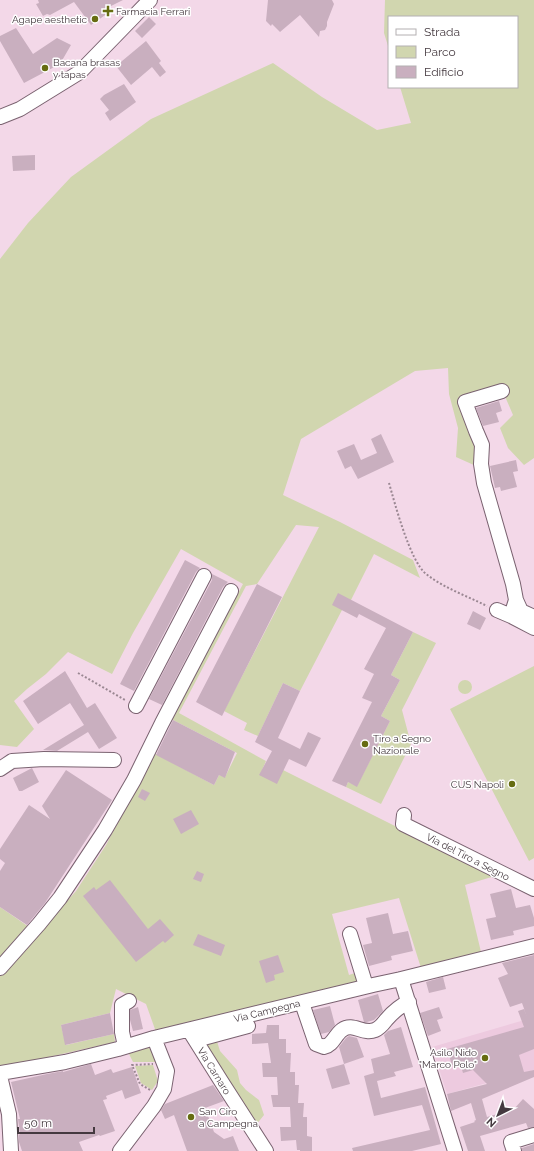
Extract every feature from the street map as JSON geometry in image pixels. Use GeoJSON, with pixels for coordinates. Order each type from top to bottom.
{"type":"FeatureCollection","features":[{"type":"Feature","properties":{"kind":"street"},"geometry":{"type":"LineString","coordinates":[[0,117],[20,109],[80,72],[150,0]]}},
{"type":"Feature","properties":{"kind":"street"},"geometry":{"type":"LineString","coordinates":[[502,391],[465,402],[482,445],[481,464],[484,483],[516,600],[521,611],[534,617]]}},
{"type":"Feature","properties":{"kind":"street"},"geometry":{"type":"LineString","coordinates":[[136,706],[204,576]]}},
{"type":"Feature","properties":{"kind":"street"},"geometry":{"type":"LineString","coordinates":[[0,968],[60,898],[105,830],[134,780],[231,591]]}},
{"type":"Feature","properties":{"kind":"street"},"geometry":{"type":"LineString","coordinates":[[511,616],[516,600]]}},
{"type":"Feature","properties":{"kind":"street"},"geometry":{"type":"LineString","coordinates":[[497,610],[534,628]]}},
{"type":"Feature","properties":{"kind":"street"},"geometry":{"type":"LineString","coordinates":[[0,769],[12,761],[114,760]]}},
{"type":"Feature","properties":{"kind":"street","name":"Via del Tiro a Segno"},"geometry":{"type":"LineString","coordinates":[[403,820],[534,889]]}},
{"type":"Feature","properties":{"kind":"street"},"geometry":{"type":"LineString","coordinates":[[350,934],[366,986]]}},
{"type":"Feature","properties":{"kind":"street","name":"Via Campegna"},"geometry":{"type":"LineString","coordinates":[[0,1075],[65,1062],[154,1038],[192,1035],[366,986],[401,979],[534,946]]}},
{"type":"Feature","properties":{"kind":"street"},"geometry":{"type":"LineString","coordinates":[[401,979],[455,1151]]}},
{"type":"Feature","properties":{"kind":"street"},"geometry":{"type":"LineString","coordinates":[[125,1046],[122,1032],[122,1005],[129,1001]]}},
{"type":"Feature","properties":{"kind":"street"},"geometry":{"type":"LineString","coordinates":[[302,1003],[316,1044],[324,1047],[330,1044],[342,1030],[353,1027],[367,1032],[380,1028],[395,1010],[408,1002]]}},
{"type":"Feature","properties":{"kind":"street"},"geometry":{"type":"LineString","coordinates":[[192,1035],[248,1026]]}},
{"type":"Feature","properties":{"kind":"street","name":"Via Carnaro"},"geometry":{"type":"LineString","coordinates":[[192,1035],[262,1150]]}},
{"type":"Feature","properties":{"kind":"street"},"geometry":{"type":"LineString","coordinates":[[120,1151],[154,1106],[164,1090],[167,1070],[154,1038]]}},
{"type":"Feature","properties":{"kind":"street"},"geometry":{"type":"LineString","coordinates":[[0,1075],[9,1114],[11,1151]]}},
{"type":"Feature","properties":{"kind":"street"},"geometry":{"type":"LineString","coordinates":[[513,1147],[534,1135]]}},
{"type":"Feature","properties":{"kind":"path"},"geometry":{"type":"LineString","coordinates":[[389,483],[406,536],[417,563],[425,574],[452,589],[497,610]]}},
{"type":"Feature","properties":{"kind":"path"},"geometry":{"type":"LineString","coordinates":[[78,673],[136,706]]}},
{"type":"Feature","properties":{"kind":"path"},"geometry":{"type":"LineString","coordinates":[[159,1097],[140,1084],[132,1065],[164,1064]]}},
{"type":"Feature","properties":{"kind":"shaded area","name":"Asilo Nido \"Marco Polo\""},"geometry":{"type":"Polygon","coordinates":[[[528,1019],[534,1024],[534,1070],[447,1094],[432,1047],[528,1019]]]}},
{"type":"Feature","properties":{"kind":"green space"},"geometry":{"type":"Polygon","coordinates":[[[385,0],[534,0],[534,458],[524,465],[508,448],[500,428],[513,415],[504,394],[463,400],[475,438],[476,466],[456,457],[458,428],[449,394],[448,368],[415,371],[301,439],[283,495],[340,522],[413,560],[420,578],[374,554],[351,600],[342,610],[300,691],[283,683],[258,736],[244,730],[247,723],[224,711],[319,527],[296,525],[257,584],[246,586],[179,713],[266,761],[260,775],[283,770],[495,876],[465,885],[481,952],[421,968],[399,898],[332,914],[349,975],[358,972],[361,981],[156,1032],[146,1004],[116,989],[110,1013],[61,1025],[66,1045],[114,1034],[115,1042],[0,1068],[0,974],[21,953],[76,891],[106,845],[154,753],[214,785],[219,775],[225,777],[237,753],[171,719],[243,584],[181,549],[133,633],[112,674],[68,652],[46,674],[14,701],[34,729],[17,747],[0,745],[0,259],[28,223],[71,177],[151,119],[273,63],[322,97],[377,130],[411,123],[400,88],[518,88],[518,16],[388,16],[388,46],[384,33],[385,0]]]}},
{"type":"Feature","properties":{"kind":"green space"},"geometry":{"type":"Polygon","coordinates":[[[413,632],[436,643],[402,710],[411,744],[381,804],[346,787],[348,782],[357,786],[390,721],[381,716],[400,680],[391,675],[413,632]]]}},
{"type":"Feature","properties":{"kind":"green space","name":"CUS Napoli"},"geometry":{"type":"Polygon","coordinates":[[[534,666],[534,858],[529,861],[450,709],[534,666]]]}},
{"type":"Feature","properties":{"kind":"green space"},"geometry":{"type":"Polygon","coordinates":[[[462,680],[468,680],[472,684],[472,690],[468,694],[462,694],[458,690],[458,684],[462,680]]]}},
{"type":"Feature","properties":{"kind":"green space"},"geometry":{"type":"Polygon","coordinates":[[[0,907],[29,927],[0,960],[0,907]]]}},
{"type":"Feature","properties":{"kind":"green space"},"geometry":{"type":"Polygon","coordinates":[[[215,1035],[220,1051],[237,1070],[240,1083],[246,1090],[259,1100],[264,1115],[252,1130],[196,1040],[215,1035]]]}},
{"type":"Feature","properties":{"kind":"green space"},"geometry":{"type":"Polygon","coordinates":[[[125,1046],[141,1046],[151,1049],[156,1056],[155,1062],[133,1062],[125,1046]]]}},
{"type":"Feature","properties":{"kind":"green space"},"geometry":{"type":"Polygon","coordinates":[[[153,1065],[158,1081],[152,1090],[141,1083],[135,1066],[153,1065]]]}},
{"type":"Feature","properties":{"kind":"building"},"geometry":{"type":"Polygon","coordinates":[[[38,0],[123,0],[109,7],[111,11],[91,25],[74,2],[50,15],[47,14],[43,16],[36,4],[39,3],[38,0]]]}},
{"type":"Feature","properties":{"kind":"building"},"geometry":{"type":"Polygon","coordinates":[[[268,0],[332,0],[334,4],[327,22],[327,26],[325,30],[320,31],[319,37],[300,15],[280,32],[272,24],[271,26],[266,21],[268,0]]]}},
{"type":"Feature","properties":{"kind":"building"},"geometry":{"type":"Polygon","coordinates":[[[149,17],[156,24],[142,38],[135,31],[149,17]]]}},
{"type":"Feature","properties":{"kind":"building"},"geometry":{"type":"Polygon","coordinates":[[[16,28],[33,54],[57,38],[71,45],[60,64],[24,83],[0,41],[0,36],[16,28]]]}},
{"type":"Feature","properties":{"kind":"building"},"geometry":{"type":"Polygon","coordinates":[[[146,41],[161,61],[159,63],[166,72],[160,77],[152,67],[131,85],[116,66],[146,41]]]}},
{"type":"Feature","properties":{"kind":"building"},"geometry":{"type":"Polygon","coordinates":[[[124,84],[136,102],[110,121],[105,113],[109,110],[100,99],[104,95],[124,84]]]}},
{"type":"Feature","properties":{"kind":"building"},"geometry":{"type":"Polygon","coordinates":[[[35,155],[35,170],[13,171],[12,156],[35,155]]]}},
{"type":"Feature","properties":{"kind":"building"},"geometry":{"type":"Polygon","coordinates":[[[499,401],[502,411],[496,413],[499,422],[483,426],[476,408],[499,401]]]}},
{"type":"Feature","properties":{"kind":"building"},"geometry":{"type":"Polygon","coordinates":[[[381,434],[394,462],[358,479],[351,466],[345,469],[337,451],[354,444],[361,460],[377,453],[371,439],[381,434]]]}},
{"type":"Feature","properties":{"kind":"building"},"geometry":{"type":"Polygon","coordinates":[[[516,460],[518,471],[513,472],[517,487],[501,491],[500,487],[495,488],[490,466],[516,460]]]}},
{"type":"Feature","properties":{"kind":"building"},"geometry":{"type":"Polygon","coordinates":[[[185,560],[200,568],[196,572],[134,691],[120,684],[185,560]]]}},
{"type":"Feature","properties":{"kind":"building"},"geometry":{"type":"Polygon","coordinates":[[[212,574],[228,582],[223,587],[162,705],[149,699],[212,580],[212,574]]]}},
{"type":"Feature","properties":{"kind":"building"},"geometry":{"type":"Polygon","coordinates":[[[257,584],[282,597],[222,716],[196,702],[257,584]]]}},
{"type":"Feature","properties":{"kind":"building"},"geometry":{"type":"Polygon","coordinates":[[[338,593],[413,632],[391,675],[400,680],[381,716],[390,721],[357,787],[348,782],[346,787],[332,781],[372,702],[362,698],[374,674],[364,669],[386,628],[359,614],[357,618],[332,605],[338,593]]]}},
{"type":"Feature","properties":{"kind":"building"},"geometry":{"type":"Polygon","coordinates":[[[473,611],[486,618],[480,630],[467,624],[473,611]]]}},
{"type":"Feature","properties":{"kind":"building"},"geometry":{"type":"Polygon","coordinates":[[[65,671],[87,708],[95,703],[117,738],[99,749],[88,732],[57,751],[43,750],[84,725],[70,703],[38,724],[23,701],[65,671]]]}},
{"type":"Feature","properties":{"kind":"building"},"geometry":{"type":"Polygon","coordinates":[[[283,683],[300,691],[278,738],[300,749],[308,732],[321,738],[306,767],[289,759],[277,784],[259,775],[272,751],[255,742],[283,683]]]}},
{"type":"Feature","properties":{"kind":"building"},"geometry":{"type":"Polygon","coordinates":[[[173,720],[235,752],[225,778],[219,775],[214,785],[156,755],[173,720]]]}},
{"type":"Feature","properties":{"kind":"building"},"geometry":{"type":"Polygon","coordinates":[[[32,768],[39,782],[22,791],[19,791],[13,778],[32,768]]]}},
{"type":"Feature","properties":{"kind":"building"},"geometry":{"type":"Polygon","coordinates":[[[66,770],[112,800],[45,903],[27,925],[0,907],[0,871],[5,863],[0,859],[0,849],[29,805],[50,819],[42,806],[66,770]]]}},
{"type":"Feature","properties":{"kind":"building"},"geometry":{"type":"Polygon","coordinates":[[[142,789],[150,793],[145,801],[138,797],[142,789]]]}},
{"type":"Feature","properties":{"kind":"building"},"geometry":{"type":"Polygon","coordinates":[[[191,810],[199,824],[181,834],[173,819],[191,810]]]}},
{"type":"Feature","properties":{"kind":"building"},"geometry":{"type":"Polygon","coordinates":[[[197,871],[204,874],[201,882],[193,879],[197,871]]]}},
{"type":"Feature","properties":{"kind":"building"},"geometry":{"type":"Polygon","coordinates":[[[110,880],[148,929],[160,919],[174,935],[165,943],[163,941],[136,962],[83,896],[94,887],[96,890],[110,880]]]}},
{"type":"Feature","properties":{"kind":"building"},"geometry":{"type":"Polygon","coordinates":[[[511,889],[516,908],[530,905],[534,918],[534,926],[513,931],[514,935],[491,940],[486,919],[496,917],[490,894],[511,889]]]}},
{"type":"Feature","properties":{"kind":"building"},"geometry":{"type":"Polygon","coordinates":[[[388,913],[393,934],[408,931],[413,951],[391,956],[392,960],[369,966],[363,945],[372,943],[366,918],[388,913]]]}},
{"type":"Feature","properties":{"kind":"building"},"geometry":{"type":"Polygon","coordinates":[[[198,934],[225,945],[221,956],[193,945],[198,934]]]}},
{"type":"Feature","properties":{"kind":"building"},"geometry":{"type":"Polygon","coordinates":[[[278,955],[284,972],[274,975],[275,980],[266,983],[259,961],[278,955]]]}},
{"type":"Feature","properties":{"kind":"building"},"geometry":{"type":"Polygon","coordinates":[[[534,955],[534,1049],[519,1055],[524,1072],[534,1070],[534,1077],[482,1099],[487,1117],[514,1109],[523,1099],[534,1109],[534,1127],[528,1128],[526,1123],[480,1136],[485,1151],[468,1151],[460,1127],[475,1122],[474,1121],[476,1120],[471,1103],[451,1111],[447,1094],[487,1084],[473,1070],[463,1073],[460,1063],[452,1065],[447,1049],[524,1027],[518,1011],[524,1009],[527,1017],[522,1003],[510,1007],[498,978],[508,974],[502,963],[534,955]]]}},
{"type":"Feature","properties":{"kind":"building"},"geometry":{"type":"Polygon","coordinates":[[[443,977],[446,989],[429,993],[426,982],[443,977]]]}},
{"type":"Feature","properties":{"kind":"building"},"geometry":{"type":"Polygon","coordinates":[[[378,994],[383,1011],[374,1020],[364,1022],[358,1000],[378,994]]]}},
{"type":"Feature","properties":{"kind":"building"},"geometry":{"type":"Polygon","coordinates":[[[330,1006],[335,1025],[329,1032],[321,1034],[313,1010],[330,1006]]]}},
{"type":"Feature","properties":{"kind":"building"},"geometry":{"type":"Polygon","coordinates":[[[138,1007],[143,1029],[133,1031],[130,1020],[130,1010],[138,1007]]]}},
{"type":"Feature","properties":{"kind":"building"},"geometry":{"type":"Polygon","coordinates":[[[439,1007],[443,1018],[437,1020],[441,1031],[428,1036],[420,1013],[439,1007]]]}},
{"type":"Feature","properties":{"kind":"building"},"geometry":{"type":"Polygon","coordinates":[[[110,1013],[114,1034],[65,1045],[61,1025],[110,1013]]]}},
{"type":"Feature","properties":{"kind":"building"},"geometry":{"type":"Polygon","coordinates":[[[267,1025],[279,1025],[279,1039],[286,1039],[286,1053],[291,1053],[290,1072],[295,1072],[295,1085],[299,1085],[298,1103],[304,1103],[303,1117],[307,1117],[307,1136],[312,1137],[312,1151],[297,1150],[296,1140],[281,1141],[280,1127],[291,1127],[290,1107],[273,1107],[271,1095],[278,1095],[277,1077],[263,1077],[262,1063],[271,1063],[268,1043],[252,1044],[252,1034],[266,1033],[267,1025]]]}},
{"type":"Feature","properties":{"kind":"building"},"geometry":{"type":"Polygon","coordinates":[[[401,1027],[413,1067],[394,1072],[396,1076],[377,1081],[381,1098],[425,1087],[441,1144],[412,1151],[353,1151],[352,1148],[430,1130],[422,1105],[374,1116],[364,1076],[374,1073],[371,1059],[390,1054],[384,1035],[388,1031],[401,1027]]]}},
{"type":"Feature","properties":{"kind":"building"},"geometry":{"type":"Polygon","coordinates":[[[349,1036],[357,1038],[364,1057],[344,1064],[339,1047],[349,1036]]]}},
{"type":"Feature","properties":{"kind":"building"},"geometry":{"type":"Polygon","coordinates":[[[91,1064],[95,1075],[111,1069],[113,1073],[132,1067],[141,1093],[125,1099],[122,1090],[106,1096],[107,1099],[103,1100],[115,1131],[79,1142],[83,1151],[22,1151],[19,1142],[20,1134],[18,1119],[20,1119],[11,1082],[63,1072],[91,1064]]]}},
{"type":"Feature","properties":{"kind":"building"},"geometry":{"type":"Polygon","coordinates":[[[344,1064],[350,1084],[332,1089],[326,1069],[344,1064]]]}},
{"type":"Feature","properties":{"kind":"building","name":"San Ciro a Campegna"},"geometry":{"type":"Polygon","coordinates":[[[213,1085],[224,1101],[205,1108],[214,1132],[224,1139],[233,1136],[239,1151],[187,1151],[174,1115],[165,1119],[161,1110],[165,1104],[213,1085]]]}},
{"type":"Feature","properties":{"kind":"building"},"geometry":{"type":"Polygon","coordinates":[[[534,1144],[534,1151],[522,1151],[522,1148],[534,1144]]]}},
{"type":"Feature","properties":{"kind":"place","name":"Farmacia Ferrari"},"geometry":{"type":"Point","coordinates":[108,11]}},
{"type":"Feature","properties":{"kind":"place","name":"Agape aesthetic"},"geometry":{"type":"Point","coordinates":[95,19]}},
{"type":"Feature","properties":{"kind":"place","name":"Bacana brasas y tapas"},"geometry":{"type":"Point","coordinates":[45,68]}},
{"type":"Feature","properties":{"kind":"place","name":"Tiro a Segno Nazionale"},"geometry":{"type":"Point","coordinates":[365,744]}},
{"type":"Feature","properties":{"kind":"place","name":"CUS Napoli"},"geometry":{"type":"Point","coordinates":[512,784]}},
{"type":"Feature","properties":{"kind":"place","name":"Asilo Nido \"Marco Polo\""},"geometry":{"type":"Point","coordinates":[485,1058]}},
{"type":"Feature","properties":{"kind":"place","name":"San Ciro a Campegna"},"geometry":{"type":"Point","coordinates":[191,1117]}}]}
